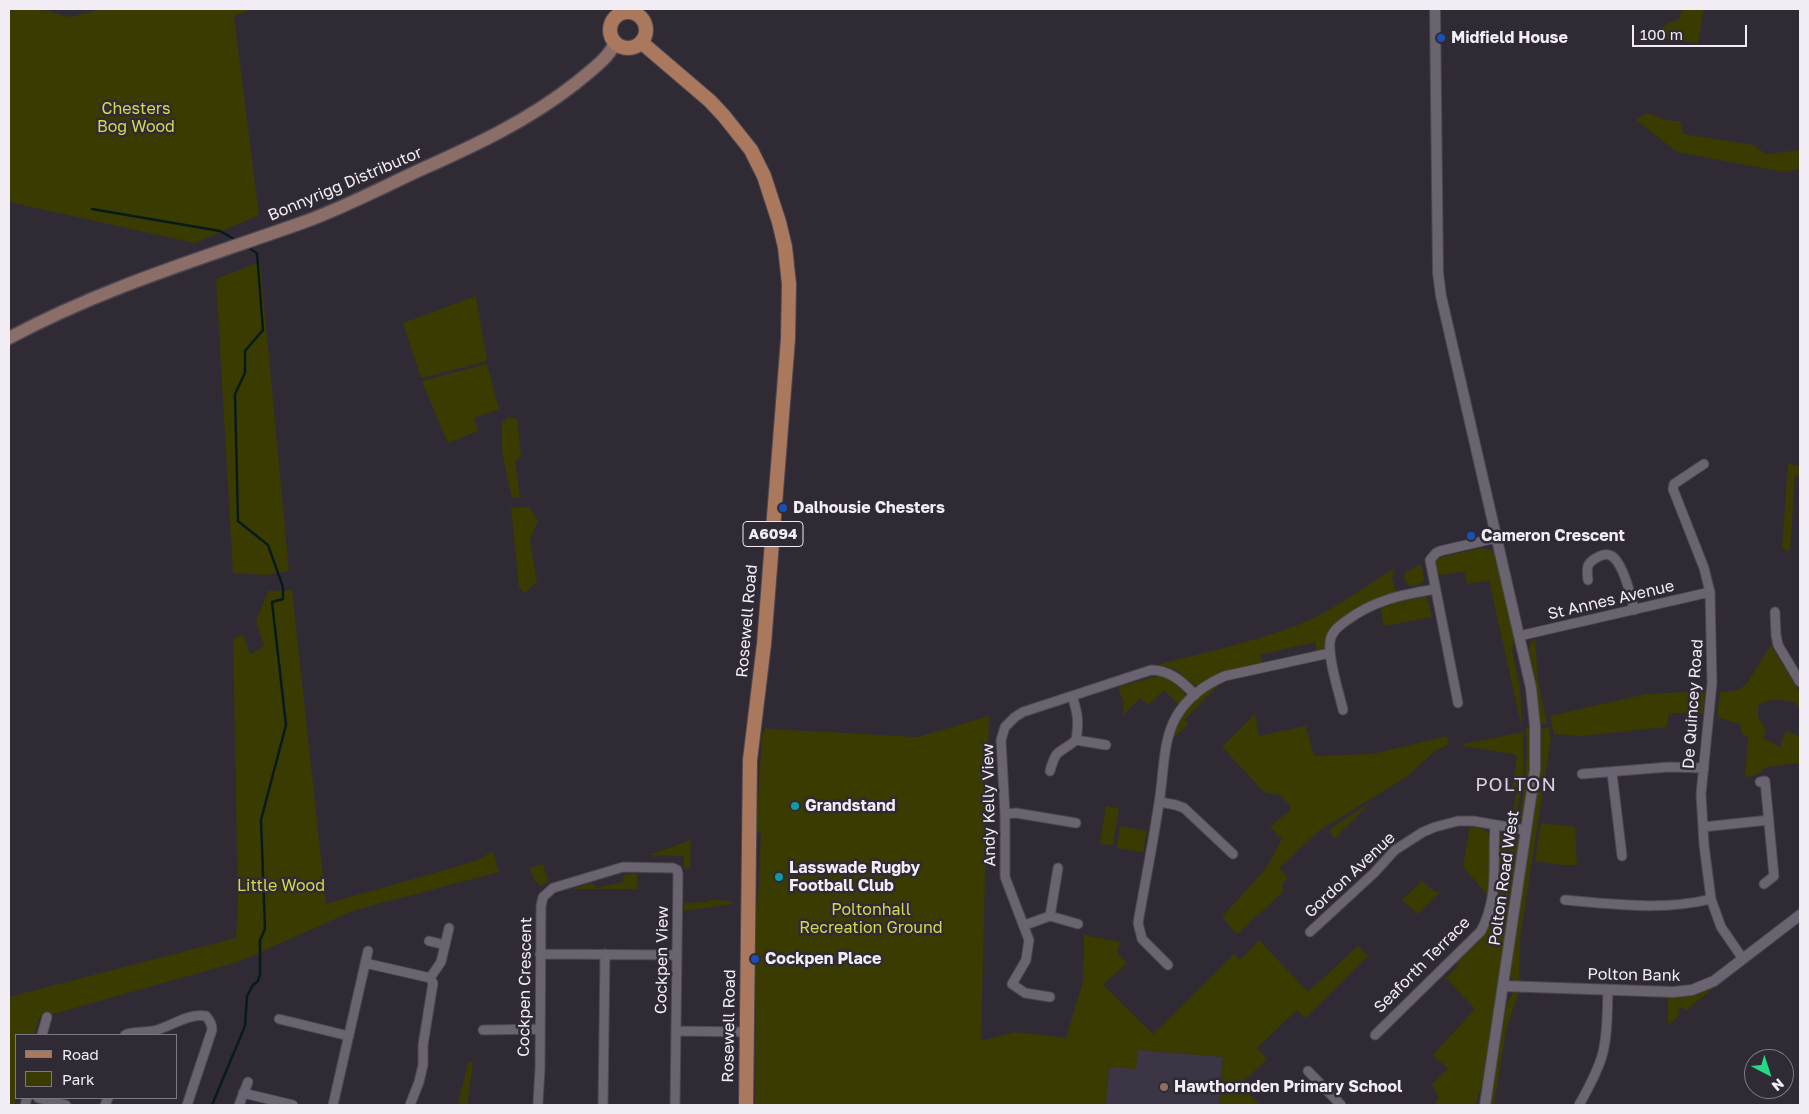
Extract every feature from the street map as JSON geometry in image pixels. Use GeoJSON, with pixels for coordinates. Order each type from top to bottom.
{"type":"FeatureCollection","features":[{"type":"Feature","properties":{"kind":"main road"},"geometry":{"type":"LineString","coordinates":[[629,12],[644,13],[646,27],[644,38],[641,42],[631,48],[626,48],[616,43],[610,32],[613,20],[617,16],[629,12]]}},
{"type":"Feature","properties":{"kind":"main road","name":"Rosewell Road"},"geometry":{"type":"LineString","coordinates":[[641,42],[710,101],[751,150],[764,176],[779,222],[785,247],[790,284],[788,339],[766,624],[750,760],[746,1105]]}},
{"type":"Feature","properties":{"kind":"main road","name":"Bonnyrigg Distributor"},"geometry":{"type":"LineString","coordinates":[[9,338],[68,308],[111,290],[171,267],[306,221],[445,159],[515,125],[554,100],[590,72],[611,52],[616,43]]}},
{"type":"Feature","properties":{"kind":"street","name":"Polton Road West"},"geometry":{"type":"LineString","coordinates":[[1435,9],[1438,273],[1441,296],[1531,688],[1535,726],[1535,770],[1485,1105]]}},
{"type":"Feature","properties":{"kind":"street","name":"De Quincey Road"},"geometry":{"type":"LineString","coordinates":[[1704,464],[1674,484],[1673,489],[1704,568],[1710,592],[1712,682],[1701,794],[1711,899],[1721,927],[1743,959]]}},
{"type":"Feature","properties":{"kind":"street"},"geometry":{"type":"LineString","coordinates":[[1458,703],[1430,560],[1440,551],[1496,538]]}},
{"type":"Feature","properties":{"kind":"street"},"geometry":{"type":"LineString","coordinates":[[1588,580],[1588,563],[1604,554],[1612,556],[1619,564],[1629,588],[1634,610]]}},
{"type":"Feature","properties":{"kind":"street"},"geometry":{"type":"LineString","coordinates":[[1343,710],[1330,653],[1331,636],[1335,630],[1365,608],[1386,599],[1435,588]]}},
{"type":"Feature","properties":{"kind":"street","name":"St Annes Avenue"},"geometry":{"type":"LineString","coordinates":[[1519,636],[1710,592]]}},
{"type":"Feature","properties":{"kind":"street"},"geometry":{"type":"LineString","coordinates":[[1775,612],[1778,645],[1800,682]]}},
{"type":"Feature","properties":{"kind":"street"},"geometry":{"type":"LineString","coordinates":[[1168,965],[1142,939],[1138,923],[1160,802],[1169,732],[1179,712],[1209,683],[1225,676],[1330,653]]}},
{"type":"Feature","properties":{"kind":"street","name":"Andy Kelly View"},"geometry":{"type":"LineString","coordinates":[[1050,998],[1025,993],[1012,984],[1026,960],[1029,940],[1005,877],[1005,814],[1001,740],[1005,727],[1023,712],[1152,670],[1172,674],[1195,695]]}},
{"type":"Feature","properties":{"kind":"street"},"geometry":{"type":"LineString","coordinates":[[1072,696],[1079,722],[1076,740]]}},
{"type":"Feature","properties":{"kind":"street"},"geometry":{"type":"LineString","coordinates":[[1050,771],[1054,755],[1076,740],[1106,745]]}},
{"type":"Feature","properties":{"kind":"street"},"geometry":{"type":"LineString","coordinates":[[1582,774],[1669,767],[1704,768]]}},
{"type":"Feature","properties":{"kind":"street"},"geometry":{"type":"LineString","coordinates":[[1612,772],[1622,856]]}},
{"type":"Feature","properties":{"kind":"street"},"geometry":{"type":"LineString","coordinates":[[1760,782],[1765,781],[1774,876],[1764,884]]}},
{"type":"Feature","properties":{"kind":"street"},"geometry":{"type":"LineString","coordinates":[[1160,802],[1176,804],[1184,808],[1233,854]]}},
{"type":"Feature","properties":{"kind":"street"},"geometry":{"type":"LineString","coordinates":[[1005,814],[1016,813],[1047,823],[1076,822]]}},
{"type":"Feature","properties":{"kind":"street"},"geometry":{"type":"LineString","coordinates":[[1703,827],[1769,820]]}},
{"type":"Feature","properties":{"kind":"street","name":"Gordon Avenue"},"geometry":{"type":"LineString","coordinates":[[1310,932],[1374,873],[1395,850],[1414,837],[1435,827],[1458,821],[1473,821],[1526,830]]}},
{"type":"Feature","properties":{"kind":"street","name":"Seaforth Terrace"},"geometry":{"type":"LineString","coordinates":[[1374,1035],[1481,931],[1493,895],[1495,825]]}},
{"type":"Feature","properties":{"kind":"street","name":"Cockpen Crescent"},"geometry":{"type":"LineString","coordinates":[[538,1103],[541,906],[546,894],[553,888],[623,867]]}},
{"type":"Feature","properties":{"kind":"street","name":"Cockpen View"},"geometry":{"type":"LineString","coordinates":[[623,867],[673,868],[677,870],[678,874],[675,1105]]}},
{"type":"Feature","properties":{"kind":"street"},"geometry":{"type":"LineString","coordinates":[[1050,916],[1058,868]]}},
{"type":"Feature","properties":{"kind":"street"},"geometry":{"type":"LineString","coordinates":[[1566,900],[1655,906],[1689,904],[1711,899]]}},
{"type":"Feature","properties":{"kind":"street","name":"Polton Bank"},"geometry":{"type":"LineString","coordinates":[[1503,986],[1673,992],[1692,990],[1714,981],[1800,915]]}},
{"type":"Feature","properties":{"kind":"street"},"geometry":{"type":"LineString","coordinates":[[1024,925],[1050,916],[1078,924]]}},
{"type":"Feature","properties":{"kind":"street"},"geometry":{"type":"LineString","coordinates":[[430,978],[441,962],[449,928]]}},
{"type":"Feature","properties":{"kind":"street"},"geometry":{"type":"LineString","coordinates":[[429,941],[445,945]]}},
{"type":"Feature","properties":{"kind":"street"},"geometry":{"type":"LineString","coordinates":[[333,1105],[368,951]]}},
{"type":"Feature","properties":{"kind":"street"},"geometry":{"type":"LineString","coordinates":[[540,954],[677,955]]}},
{"type":"Feature","properties":{"kind":"street"},"geometry":{"type":"LineString","coordinates":[[603,1105],[605,954]]}},
{"type":"Feature","properties":{"kind":"street"},"geometry":{"type":"LineString","coordinates":[[365,963],[430,978],[433,983],[434,989],[423,1045],[423,1065],[410,1105]]}},
{"type":"Feature","properties":{"kind":"street"},"geometry":{"type":"LineString","coordinates":[[1579,1105],[1602,1056],[1606,1032],[1608,990]]}},
{"type":"Feature","properties":{"kind":"street"},"geometry":{"type":"LineString","coordinates":[[132,1034],[159,1029],[192,1016],[206,1016],[210,1020],[212,1030],[187,1105]]}},
{"type":"Feature","properties":{"kind":"street"},"geometry":{"type":"LineString","coordinates":[[42,1034],[47,1017]]}},
{"type":"Feature","properties":{"kind":"street"},"geometry":{"type":"LineString","coordinates":[[279,1019],[349,1036]]}},
{"type":"Feature","properties":{"kind":"street"},"geometry":{"type":"LineString","coordinates":[[483,1030],[539,1029]]}},
{"type":"Feature","properties":{"kind":"street"},"geometry":{"type":"LineString","coordinates":[[676,1031],[746,1032]]}},
{"type":"Feature","properties":{"kind":"street"},"geometry":{"type":"LineString","coordinates":[[1308,1071],[1341,1105]]}},
{"type":"Feature","properties":{"kind":"street"},"geometry":{"type":"LineString","coordinates":[[239,1105],[248,1082]]}},
{"type":"Feature","properties":{"kind":"street"},"geometry":{"type":"LineString","coordinates":[[243,1093],[282,1104],[293,1105]]}},
{"type":"Feature","properties":{"kind":"street"},"geometry":{"type":"LineString","coordinates":[[42,1099],[66,1105]]}},
{"type":"Feature","properties":{"kind":"shaded area","name":"Hawthornden Primary School"},"geometry":{"type":"Polygon","coordinates":[[[1138,1050],[1223,1057],[1219,1105],[1106,1105],[1109,1066],[1138,1050]]]}},
{"type":"Feature","properties":{"kind":"green space","name":"Chesters Bog Wood"},"geometry":{"type":"Polygon","coordinates":[[[9,9],[39,9],[70,17],[101,9],[252,9],[234,16],[259,215],[195,243],[9,202],[9,9]]]}},
{"type":"Feature","properties":{"kind":"green space"},"geometry":{"type":"Polygon","coordinates":[[[1682,9],[1704,9],[1698,43],[1651,37],[1667,24],[1679,19],[1682,9]]]}},
{"type":"Feature","properties":{"kind":"green space"},"geometry":{"type":"Polygon","coordinates":[[[1646,113],[1671,121],[1680,121],[1683,134],[1753,145],[1766,154],[1800,150],[1800,169],[1784,172],[1677,152],[1636,120],[1646,113]]]}},
{"type":"Feature","properties":{"kind":"green space"},"geometry":{"type":"Polygon","coordinates":[[[260,262],[289,571],[266,575],[233,573],[216,279],[260,262]]]}},
{"type":"Feature","properties":{"kind":"green space"},"geometry":{"type":"Polygon","coordinates":[[[476,296],[487,361],[421,378],[403,323],[476,296]]]}},
{"type":"Feature","properties":{"kind":"green space"},"geometry":{"type":"Polygon","coordinates":[[[487,364],[499,409],[474,418],[478,431],[448,443],[422,381],[487,364]]]}},
{"type":"Feature","properties":{"kind":"green space"},"geometry":{"type":"Polygon","coordinates":[[[508,417],[517,419],[521,456],[515,461],[520,498],[512,498],[502,452],[502,423],[508,417]]]}},
{"type":"Feature","properties":{"kind":"green space"},"geometry":{"type":"Polygon","coordinates":[[[1788,463],[1800,467],[1800,476],[1795,475],[1790,551],[1782,549],[1788,463]]]}},
{"type":"Feature","properties":{"kind":"green space"},"geometry":{"type":"Polygon","coordinates":[[[529,507],[538,520],[530,540],[537,582],[525,593],[519,587],[511,508],[529,507]]]}},
{"type":"Feature","properties":{"kind":"green space"},"geometry":{"type":"Polygon","coordinates":[[[1481,548],[1491,550],[1496,557],[1512,620],[1514,644],[1512,650],[1520,688],[1522,729],[1489,580],[1467,584],[1464,571],[1440,575],[1437,573],[1434,565],[1442,557],[1481,548]]]}},
{"type":"Feature","properties":{"kind":"green space"},"geometry":{"type":"Polygon","coordinates":[[[1419,565],[1422,567],[1424,580],[1418,586],[1409,586],[1404,579],[1405,573],[1419,565]]]}},
{"type":"Feature","properties":{"kind":"green space"},"geometry":{"type":"Polygon","coordinates":[[[1395,568],[1392,578],[1396,592],[1369,602],[1335,624],[1326,646],[1317,652],[1315,642],[1260,655],[1262,662],[1260,665],[1195,686],[1175,669],[1157,665],[1247,641],[1300,624],[1336,606],[1395,568]]]}},
{"type":"Feature","properties":{"kind":"green space","name":"Little Wood"},"geometry":{"type":"Polygon","coordinates":[[[292,590],[326,904],[476,861],[493,851],[499,872],[355,910],[238,962],[39,1018],[34,1034],[15,1034],[16,1099],[14,1105],[9,1105],[9,997],[236,938],[238,904],[233,638],[243,635],[250,655],[264,646],[256,621],[268,591],[292,590]]]}},
{"type":"Feature","properties":{"kind":"green space"},"geometry":{"type":"Polygon","coordinates":[[[1427,597],[1432,617],[1384,626],[1380,607],[1427,597]]]}},
{"type":"Feature","properties":{"kind":"green space"},"geometry":{"type":"Polygon","coordinates":[[[1535,639],[1538,679],[1547,724],[1540,724],[1537,693],[1528,653],[1530,644],[1535,639]]]}},
{"type":"Feature","properties":{"kind":"green space"},"geometry":{"type":"Polygon","coordinates":[[[1771,645],[1800,693],[1800,709],[1795,702],[1776,700],[1758,705],[1758,716],[1766,731],[1763,738],[1780,747],[1786,731],[1800,737],[1800,759],[1797,758],[1800,760],[1800,763],[1767,767],[1754,776],[1745,777],[1748,737],[1743,736],[1740,724],[1717,717],[1720,692],[1739,690],[1748,682],[1771,645]]]}},
{"type":"Feature","properties":{"kind":"green space"},"geometry":{"type":"Polygon","coordinates":[[[1158,676],[1171,680],[1185,693],[1185,698],[1181,701],[1183,703],[1180,706],[1164,690],[1148,705],[1140,698],[1123,716],[1124,703],[1118,687],[1158,676]]]}},
{"type":"Feature","properties":{"kind":"green space"},"geometry":{"type":"Polygon","coordinates":[[[1216,684],[1218,686],[1185,719],[1188,725],[1173,738],[1178,722],[1188,707],[1216,684]]]}},
{"type":"Feature","properties":{"kind":"green space"},"geometry":{"type":"Polygon","coordinates":[[[1705,691],[1703,713],[1669,713],[1667,727],[1579,736],[1554,734],[1550,716],[1646,694],[1705,691]]]}},
{"type":"Feature","properties":{"kind":"green space"},"geometry":{"type":"Polygon","coordinates":[[[1255,714],[1259,736],[1306,726],[1314,756],[1373,754],[1447,736],[1448,745],[1435,751],[1405,778],[1321,829],[1279,868],[1288,878],[1281,886],[1284,891],[1237,934],[1222,917],[1267,867],[1282,839],[1270,827],[1289,811],[1290,805],[1280,795],[1264,792],[1222,747],[1255,714]]]}},
{"type":"Feature","properties":{"kind":"green space","name":"Poltonhall Recreation Ground"},"geometry":{"type":"Polygon","coordinates":[[[989,716],[981,1041],[1016,1032],[1066,1038],[1083,982],[1084,935],[1120,942],[1117,953],[1127,963],[1103,985],[1153,1034],[1234,954],[1240,960],[1259,940],[1308,992],[1358,946],[1368,956],[1306,1018],[1297,1010],[1257,1048],[1267,1059],[1240,1085],[1260,1105],[1219,1105],[1223,1057],[1138,1050],[1136,1069],[1109,1067],[1106,1105],[755,1105],[756,902],[758,900],[761,832],[756,834],[762,734],[765,727],[770,729],[918,737],[989,716]]]}},
{"type":"Feature","properties":{"kind":"green space"},"geometry":{"type":"Polygon","coordinates":[[[1549,727],[1551,738],[1520,939],[1519,983],[1512,980],[1510,973],[1540,767],[1541,728],[1549,727]]]}},
{"type":"Feature","properties":{"kind":"green space"},"geometry":{"type":"Polygon","coordinates":[[[1526,728],[1531,728],[1531,759],[1524,816],[1519,820],[1526,763],[1526,728]]]}},
{"type":"Feature","properties":{"kind":"green space"},"geometry":{"type":"Polygon","coordinates":[[[1523,732],[1523,775],[1516,819],[1512,820],[1516,792],[1512,788],[1517,757],[1514,754],[1464,746],[1464,744],[1523,732]]]}},
{"type":"Feature","properties":{"kind":"green space"},"geometry":{"type":"Polygon","coordinates":[[[1371,802],[1334,839],[1330,831],[1331,828],[1371,802]]]}},
{"type":"Feature","properties":{"kind":"green space"},"geometry":{"type":"Polygon","coordinates":[[[1106,806],[1119,808],[1113,845],[1100,844],[1106,806]]]}},
{"type":"Feature","properties":{"kind":"green space"},"geometry":{"type":"Polygon","coordinates":[[[1541,823],[1575,827],[1577,865],[1535,861],[1541,823]]]}},
{"type":"Feature","properties":{"kind":"green space"},"geometry":{"type":"Polygon","coordinates":[[[1120,826],[1147,831],[1143,852],[1117,848],[1120,826]]]}},
{"type":"Feature","properties":{"kind":"green space"},"geometry":{"type":"Polygon","coordinates":[[[1470,826],[1483,829],[1489,834],[1491,873],[1489,893],[1486,893],[1463,867],[1470,826]]]}},
{"type":"Feature","properties":{"kind":"green space"},"geometry":{"type":"Polygon","coordinates":[[[1510,830],[1520,840],[1485,1076],[1475,1105],[1434,1105],[1439,1099],[1432,1084],[1448,1069],[1433,1055],[1475,1009],[1446,978],[1458,966],[1455,962],[1481,937],[1491,923],[1499,891],[1497,843],[1502,833],[1510,830]]]}},
{"type":"Feature","properties":{"kind":"green space"},"geometry":{"type":"Polygon","coordinates":[[[691,840],[690,869],[684,868],[684,856],[649,855],[691,840]]]}},
{"type":"Feature","properties":{"kind":"green space"},"geometry":{"type":"Polygon","coordinates":[[[543,864],[548,881],[541,886],[534,880],[530,868],[543,864]]]}},
{"type":"Feature","properties":{"kind":"green space"},"geometry":{"type":"Polygon","coordinates":[[[634,873],[637,875],[637,889],[572,889],[591,883],[597,888],[623,882],[624,875],[634,873]]]}},
{"type":"Feature","properties":{"kind":"green space"},"geometry":{"type":"Polygon","coordinates":[[[1422,881],[1432,890],[1440,893],[1418,914],[1402,900],[1422,881]]]}},
{"type":"Feature","properties":{"kind":"green space"},"geometry":{"type":"Polygon","coordinates":[[[710,900],[732,901],[732,904],[684,911],[684,903],[709,902],[710,900]]]}},
{"type":"Feature","properties":{"kind":"green space"},"geometry":{"type":"Polygon","coordinates":[[[1716,986],[1685,1011],[1682,1007],[1677,1010],[1680,1015],[1668,1025],[1668,998],[1693,996],[1716,986]]]}},
{"type":"Feature","properties":{"kind":"green space"},"geometry":{"type":"Polygon","coordinates":[[[1519,992],[1506,1030],[1494,1105],[1490,1105],[1506,1005],[1513,993],[1519,992]]]}},
{"type":"Feature","properties":{"kind":"green space"},"geometry":{"type":"Polygon","coordinates":[[[468,1062],[473,1063],[467,1105],[458,1105],[468,1062]]]}},
{"type":"Feature","properties":{"kind":"waterway"},"geometry":{"type":"LineString","coordinates":[[92,209],[220,231],[236,240]]}},
{"type":"Feature","properties":{"kind":"waterway"},"geometry":{"type":"LineString","coordinates":[[212,1105],[245,1026],[247,996],[253,985],[258,981],[260,974],[260,940],[265,929],[261,820],[286,725],[272,602],[283,599],[283,587],[268,545],[238,521],[235,394],[245,373],[245,351],[263,330],[257,253],[247,247]]}},
{"type":"Feature","properties":{"kind":"place","name":"Midfield House"},"geometry":{"type":"Point","coordinates":[1441,38]}},
{"type":"Feature","properties":{"kind":"place","name":"Dalhousie Chesters"},"geometry":{"type":"Point","coordinates":[783,508]}},
{"type":"Feature","properties":{"kind":"place","name":"Cameron Crescent"},"geometry":{"type":"Point","coordinates":[1471,536]}},
{"type":"Feature","properties":{"kind":"place","name":"Grandstand"},"geometry":{"type":"Point","coordinates":[795,806]}},
{"type":"Feature","properties":{"kind":"place","name":"Lasswade Rugby Football Club"},"geometry":{"type":"Point","coordinates":[779,877]}},
{"type":"Feature","properties":{"kind":"place","name":"Cockpen Place"},"geometry":{"type":"Point","coordinates":[755,959]}},
{"type":"Feature","properties":{"kind":"place","name":"Hawthornden Primary School"},"geometry":{"type":"Point","coordinates":[1164,1087]}},
{"type":"Feature","properties":{"kind":"district","name":"POLTON"},"geometry":{"type":"Point","coordinates":[1516,785]}}]}
